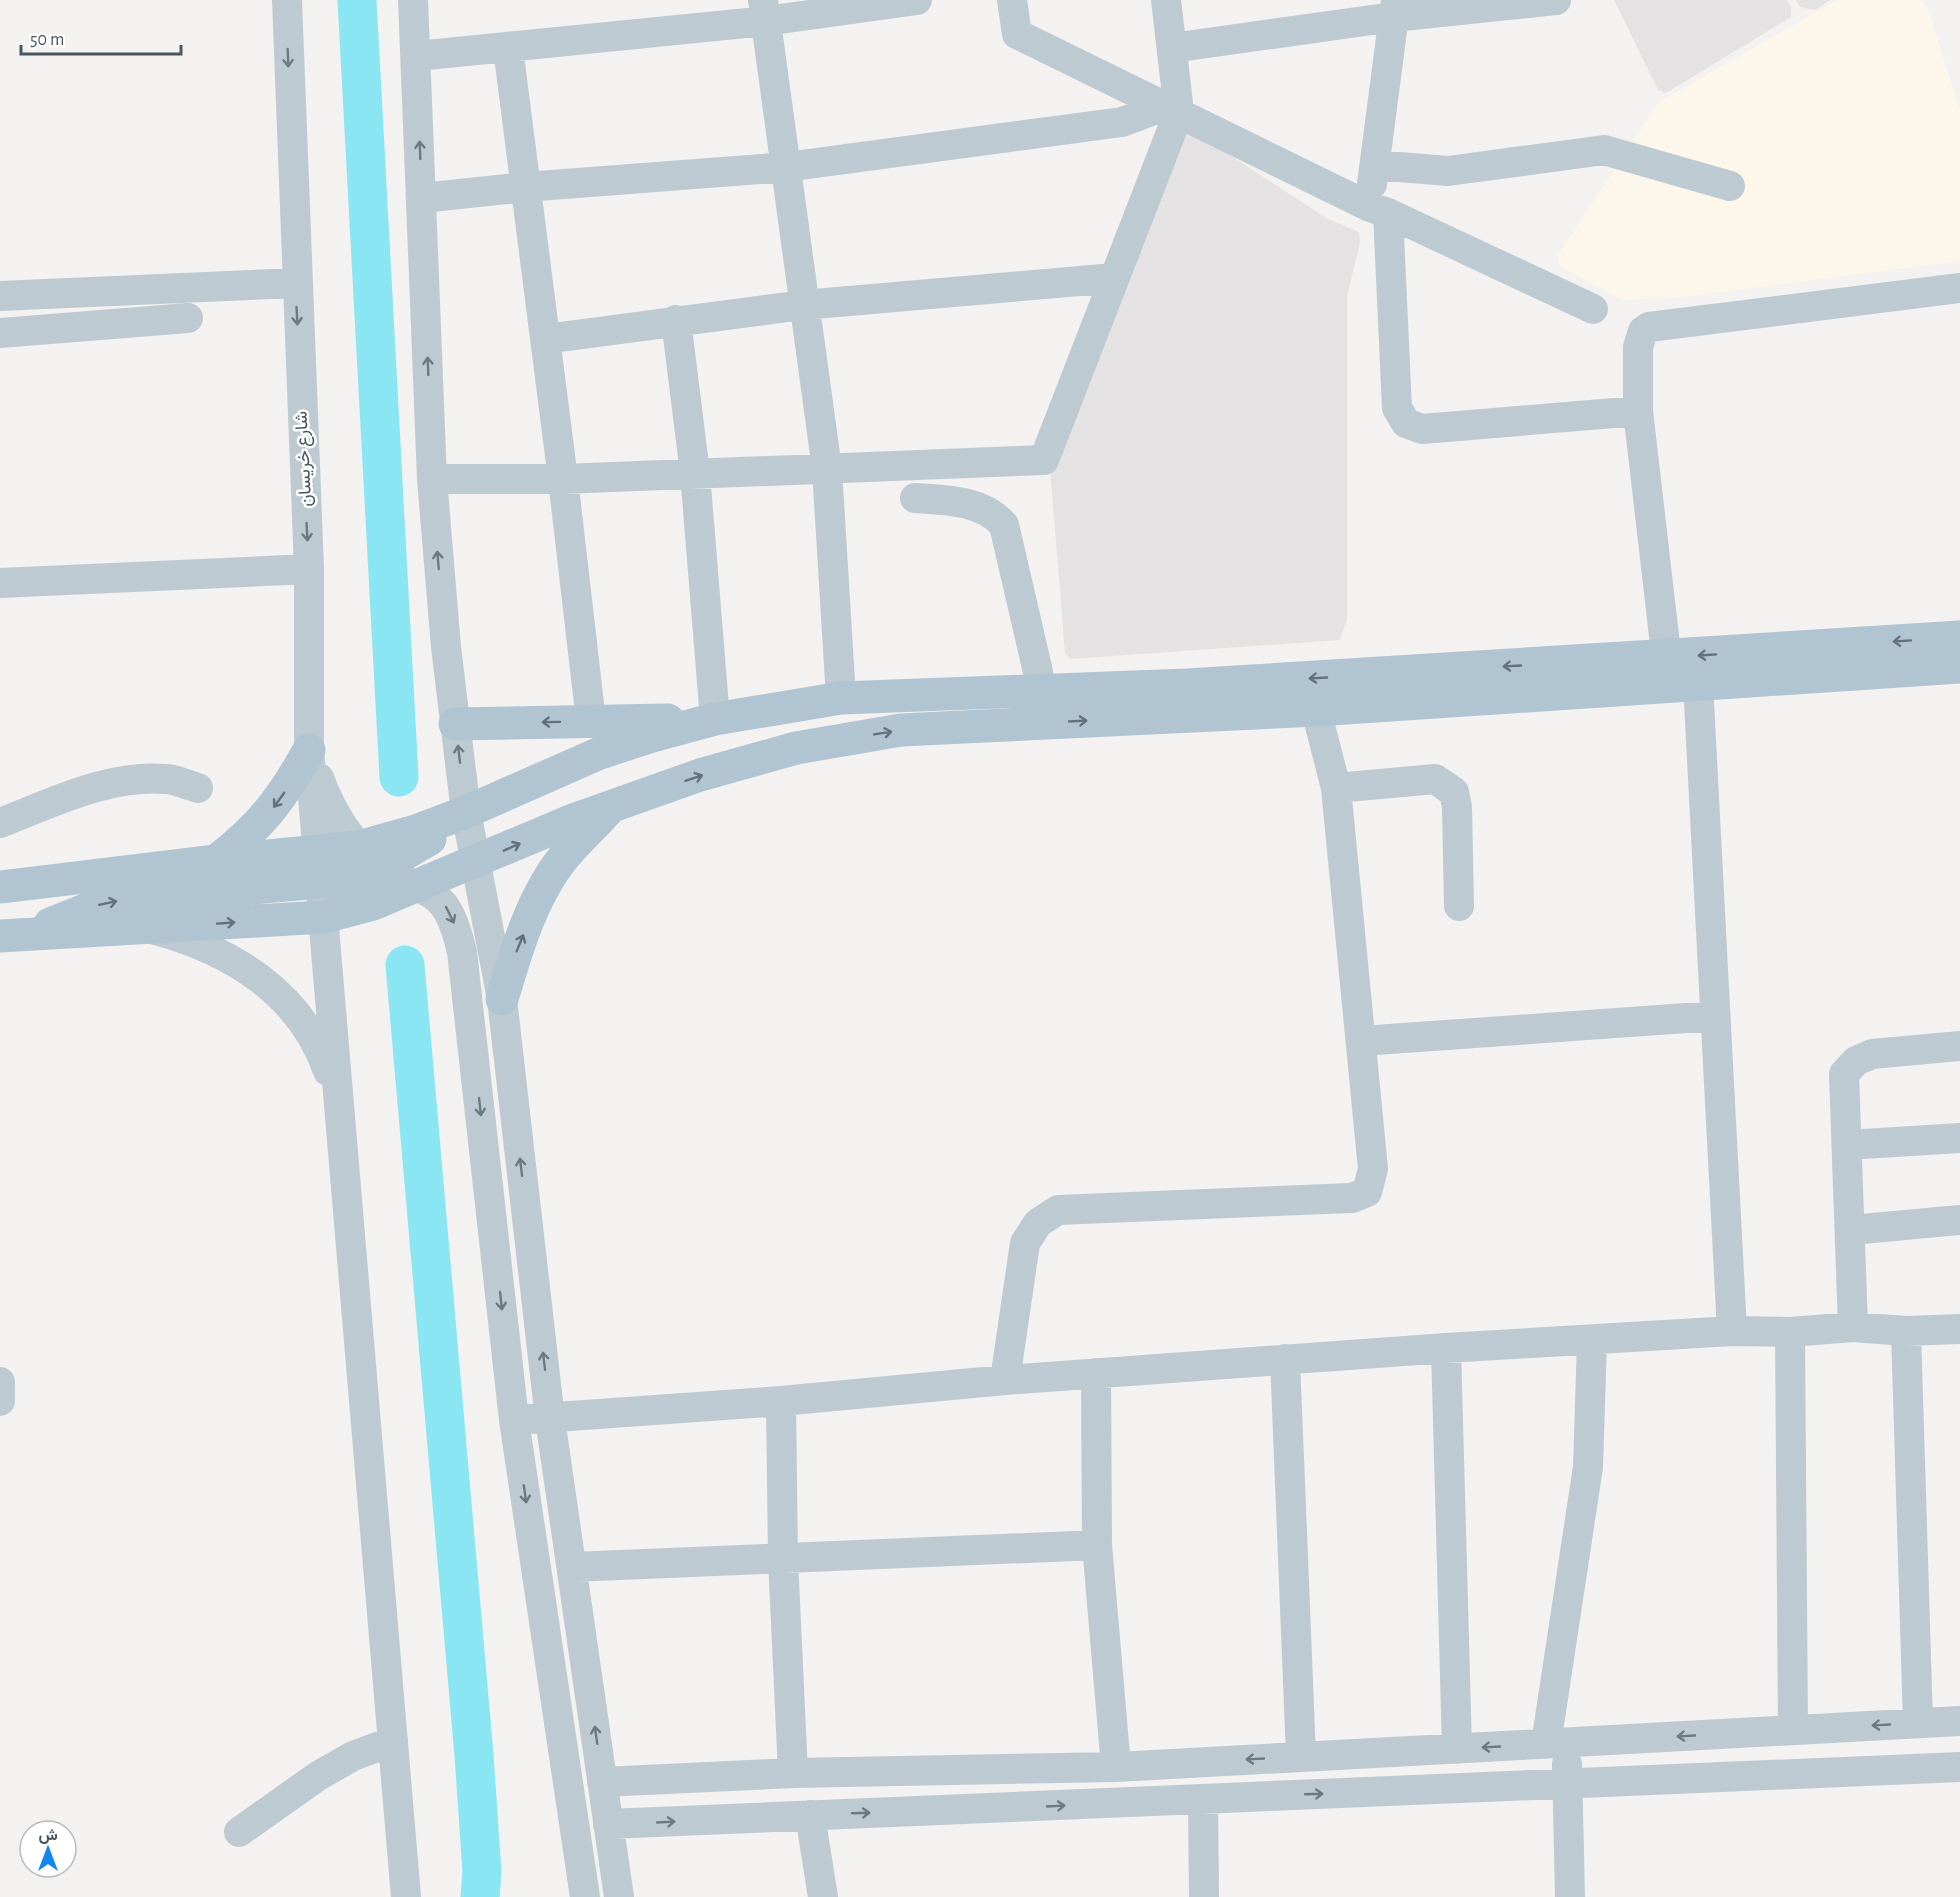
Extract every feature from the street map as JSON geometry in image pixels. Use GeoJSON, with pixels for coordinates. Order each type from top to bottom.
{"type":"FeatureCollection","features":[{"type":"Feature","properties":{"kind":"main road"},"geometry":{"type":"LineString","coordinates":[[0,936],[324,917],[372,904],[476,863],[614,804],[700,775],[796,748],[902,730],[1316,710],[1678,675],[1960,637]]}},
{"type":"Feature","properties":{"kind":"main road"},"geometry":{"type":"LineString","coordinates":[[35,933],[70,915],[121,900],[321,884],[416,831],[466,812],[600,753],[715,719],[841,698],[1960,667]]}},
{"type":"Feature","properties":{"kind":"main road"},"geometry":{"type":"LineString","coordinates":[[455,724],[715,719]]}},
{"type":"Feature","properties":{"kind":"main road"},"geometry":{"type":"LineString","coordinates":[[216,861],[257,826],[278,803],[309,750]]}},
{"type":"Feature","properties":{"kind":"main road"},"geometry":{"type":"LineString","coordinates":[[502,999],[517,950],[537,903],[562,859],[614,804]]}},
{"type":"Feature","properties":{"kind":"main road"},"geometry":{"type":"LineString","coordinates":[[0,887],[318,851],[370,857]]}},
{"type":"Feature","properties":{"kind":"street","name":"شارع خريسان"},"geometry":{"type":"LineString","coordinates":[[287,0],[296,283],[309,569],[309,750],[324,917],[336,1100]]}},
{"type":"Feature","properties":{"kind":"street"},"geometry":{"type":"LineString","coordinates":[[413,0],[432,479],[455,724],[466,812],[502,999],[550,1419],[619,1897]]}},
{"type":"Feature","properties":{"kind":"street"},"geometry":{"type":"LineString","coordinates":[[417,56],[507,48],[765,10],[917,0]]}},
{"type":"Feature","properties":{"kind":"street"},"geometry":{"type":"LineString","coordinates":[[1012,0],[1017,34],[1379,210],[1593,309]]}},
{"type":"Feature","properties":{"kind":"street"},"geometry":{"type":"LineString","coordinates":[[432,479],[563,479],[1044,460],[1114,278],[1171,110],[1172,48],[1166,0]]}},
{"type":"Feature","properties":{"kind":"street"},"geometry":{"type":"LineString","coordinates":[[1172,48],[1395,8],[1556,0]]}},
{"type":"Feature","properties":{"kind":"street"},"geometry":{"type":"LineString","coordinates":[[1395,8],[1375,165],[1389,289],[1396,408],[1406,423],[1422,429],[1638,411]]}},
{"type":"Feature","properties":{"kind":"street"},"geometry":{"type":"LineString","coordinates":[[765,10],[826,469],[841,698]]}},
{"type":"Feature","properties":{"kind":"street"},"geometry":{"type":"LineString","coordinates":[[507,48],[563,479],[591,721]]}},
{"type":"Feature","properties":{"kind":"street"},"geometry":{"type":"LineString","coordinates":[[422,198],[525,187],[786,167],[1122,122],[1171,110]]}},
{"type":"Feature","properties":{"kind":"street"},"geometry":{"type":"LineString","coordinates":[[1375,165],[1448,171],[1604,150],[1730,186]]}},
{"type":"Feature","properties":{"kind":"street"},"geometry":{"type":"LineString","coordinates":[[545,339],[803,305],[1114,278]]}},
{"type":"Feature","properties":{"kind":"street"},"geometry":{"type":"LineString","coordinates":[[0,296],[296,283]]}},
{"type":"Feature","properties":{"kind":"street"},"geometry":{"type":"LineString","coordinates":[[1732,1331],[1715,1016],[1678,675],[1638,411],[1639,337],[1649,327],[1960,288]]}},
{"type":"Feature","properties":{"kind":"street"},"geometry":{"type":"LineString","coordinates":[[0,333],[188,318]]}},
{"type":"Feature","properties":{"kind":"street"},"geometry":{"type":"LineString","coordinates":[[676,320],[695,472],[715,719]]}},
{"type":"Feature","properties":{"kind":"street"},"geometry":{"type":"LineString","coordinates":[[915,498],[975,506],[997,517],[1004,525],[1038,672],[1039,691]]}},
{"type":"Feature","properties":{"kind":"street"},"geometry":{"type":"LineString","coordinates":[[0,583],[309,569]]}},
{"type":"Feature","properties":{"kind":"street"},"geometry":{"type":"LineString","coordinates":[[1005,1380],[1025,1244],[1038,1223],[1058,1210],[1352,1198],[1367,1192],[1373,1169],[1336,788],[1316,710]]}},
{"type":"Feature","properties":{"kind":"street"},"geometry":{"type":"LineString","coordinates":[[309,750],[324,792],[338,819],[370,857],[437,896],[450,911],[462,952],[514,1420],[585,1897]]}},
{"type":"Feature","properties":{"kind":"street"},"geometry":{"type":"LineString","coordinates":[[0,823],[64,798],[121,782],[167,779],[198,788]]}},
{"type":"Feature","properties":{"kind":"street"},"geometry":{"type":"LineString","coordinates":[[1336,788],[1435,779],[1454,792],[1457,807],[1459,906]]}},
{"type":"Feature","properties":{"kind":"street"},"geometry":{"type":"LineString","coordinates":[[149,928],[189,939],[227,956],[262,978],[292,1006],[306,1025],[326,1063],[336,1100],[406,1897]]}},
{"type":"Feature","properties":{"kind":"street"},"geometry":{"type":"LineString","coordinates":[[1360,1041],[1715,1016]]}},
{"type":"Feature","properties":{"kind":"street"},"geometry":{"type":"LineString","coordinates":[[1854,1327],[1844,1074],[1856,1061],[1872,1054],[1960,1046]]}},
{"type":"Feature","properties":{"kind":"street"},"geometry":{"type":"LineString","coordinates":[[1847,1145],[1960,1138]]}},
{"type":"Feature","properties":{"kind":"street"},"geometry":{"type":"LineString","coordinates":[[1851,1230],[1960,1220]]}},
{"type":"Feature","properties":{"kind":"street"},"geometry":{"type":"LineString","coordinates":[[514,1420],[781,1401],[1005,1380],[1446,1348],[1732,1331],[1790,1332],[1854,1327],[1906,1331],[1960,1329]]}},
{"type":"Feature","properties":{"kind":"street"},"geometry":{"type":"LineString","coordinates":[[1906,1331],[1918,1723]]}},
{"type":"Feature","properties":{"kind":"street"},"geometry":{"type":"LineString","coordinates":[[1790,1332],[1792,1730]]}},
{"type":"Feature","properties":{"kind":"street"},"geometry":{"type":"LineString","coordinates":[[1570,1897],[1568,1783],[1556,1744],[1588,1467],[1592,1341]]}},
{"type":"Feature","properties":{"kind":"street"},"geometry":{"type":"LineString","coordinates":[[1446,1348],[1456,1749]]}},
{"type":"Feature","properties":{"kind":"street"},"geometry":{"type":"LineString","coordinates":[[1285,1359],[1301,1756]]}},
{"type":"Feature","properties":{"kind":"street"},"geometry":{"type":"LineString","coordinates":[[1096,1373],[1097,1545],[1116,1767]]}},
{"type":"Feature","properties":{"kind":"street"},"geometry":{"type":"LineString","coordinates":[[0,1382],[0,1401]]}},
{"type":"Feature","properties":{"kind":"street"},"geometry":{"type":"LineString","coordinates":[[781,1401],[783,1559],[793,1773]]}},
{"type":"Feature","properties":{"kind":"street"},"geometry":{"type":"LineString","coordinates":[[572,1567],[1097,1545]]}},
{"type":"Feature","properties":{"kind":"street"},"geometry":{"type":"LineString","coordinates":[[602,1782],[793,1773],[1116,1767],[1960,1721]]}},
{"type":"Feature","properties":{"kind":"street"},"geometry":{"type":"LineString","coordinates":[[239,1832],[318,1776],[353,1756],[393,1741]]}},
{"type":"Feature","properties":{"kind":"street"},"geometry":{"type":"LineString","coordinates":[[608,1824],[1960,1767]]}},
{"type":"Feature","properties":{"kind":"street"},"geometry":{"type":"LineString","coordinates":[[1203,1799],[1204,1897]]}},
{"type":"Feature","properties":{"kind":"street"},"geometry":{"type":"LineString","coordinates":[[810,1815],[823,1897]]}},
{"type":"Feature","properties":{"kind":"shaded area"},"geometry":{"type":"Polygon","coordinates":[[[1614,0],[1787,0],[1791,7],[1791,17],[1666,93],[1658,90],[1614,0]]]}},
{"type":"Feature","properties":{"kind":"shaded area"},"geometry":{"type":"Polygon","coordinates":[[[1796,0],[1830,0],[1815,10],[1800,7],[1796,0]]]}},
{"type":"Feature","properties":{"kind":"shaded area"},"geometry":{"type":"Polygon","coordinates":[[[1837,0],[1921,0],[1927,7],[1960,110],[1960,261],[1684,297],[1622,300],[1559,266],[1558,255],[1659,102],[1837,0]]]}},
{"type":"Feature","properties":{"kind":"shaded area"},"geometry":{"type":"Polygon","coordinates":[[[1185,126],[1328,219],[1359,232],[1360,242],[1347,296],[1347,619],[1340,640],[1071,659],[1065,653],[1050,468],[1185,126]]]}},
{"type":"Feature","properties":{"kind":"waterway"},"geometry":{"type":"LineString","coordinates":[[357,0],[399,777]]}},
{"type":"Feature","properties":{"kind":"waterway"},"geometry":{"type":"LineString","coordinates":[[405,965],[474,1755],[482,1872],[480,1897]]}}]}
